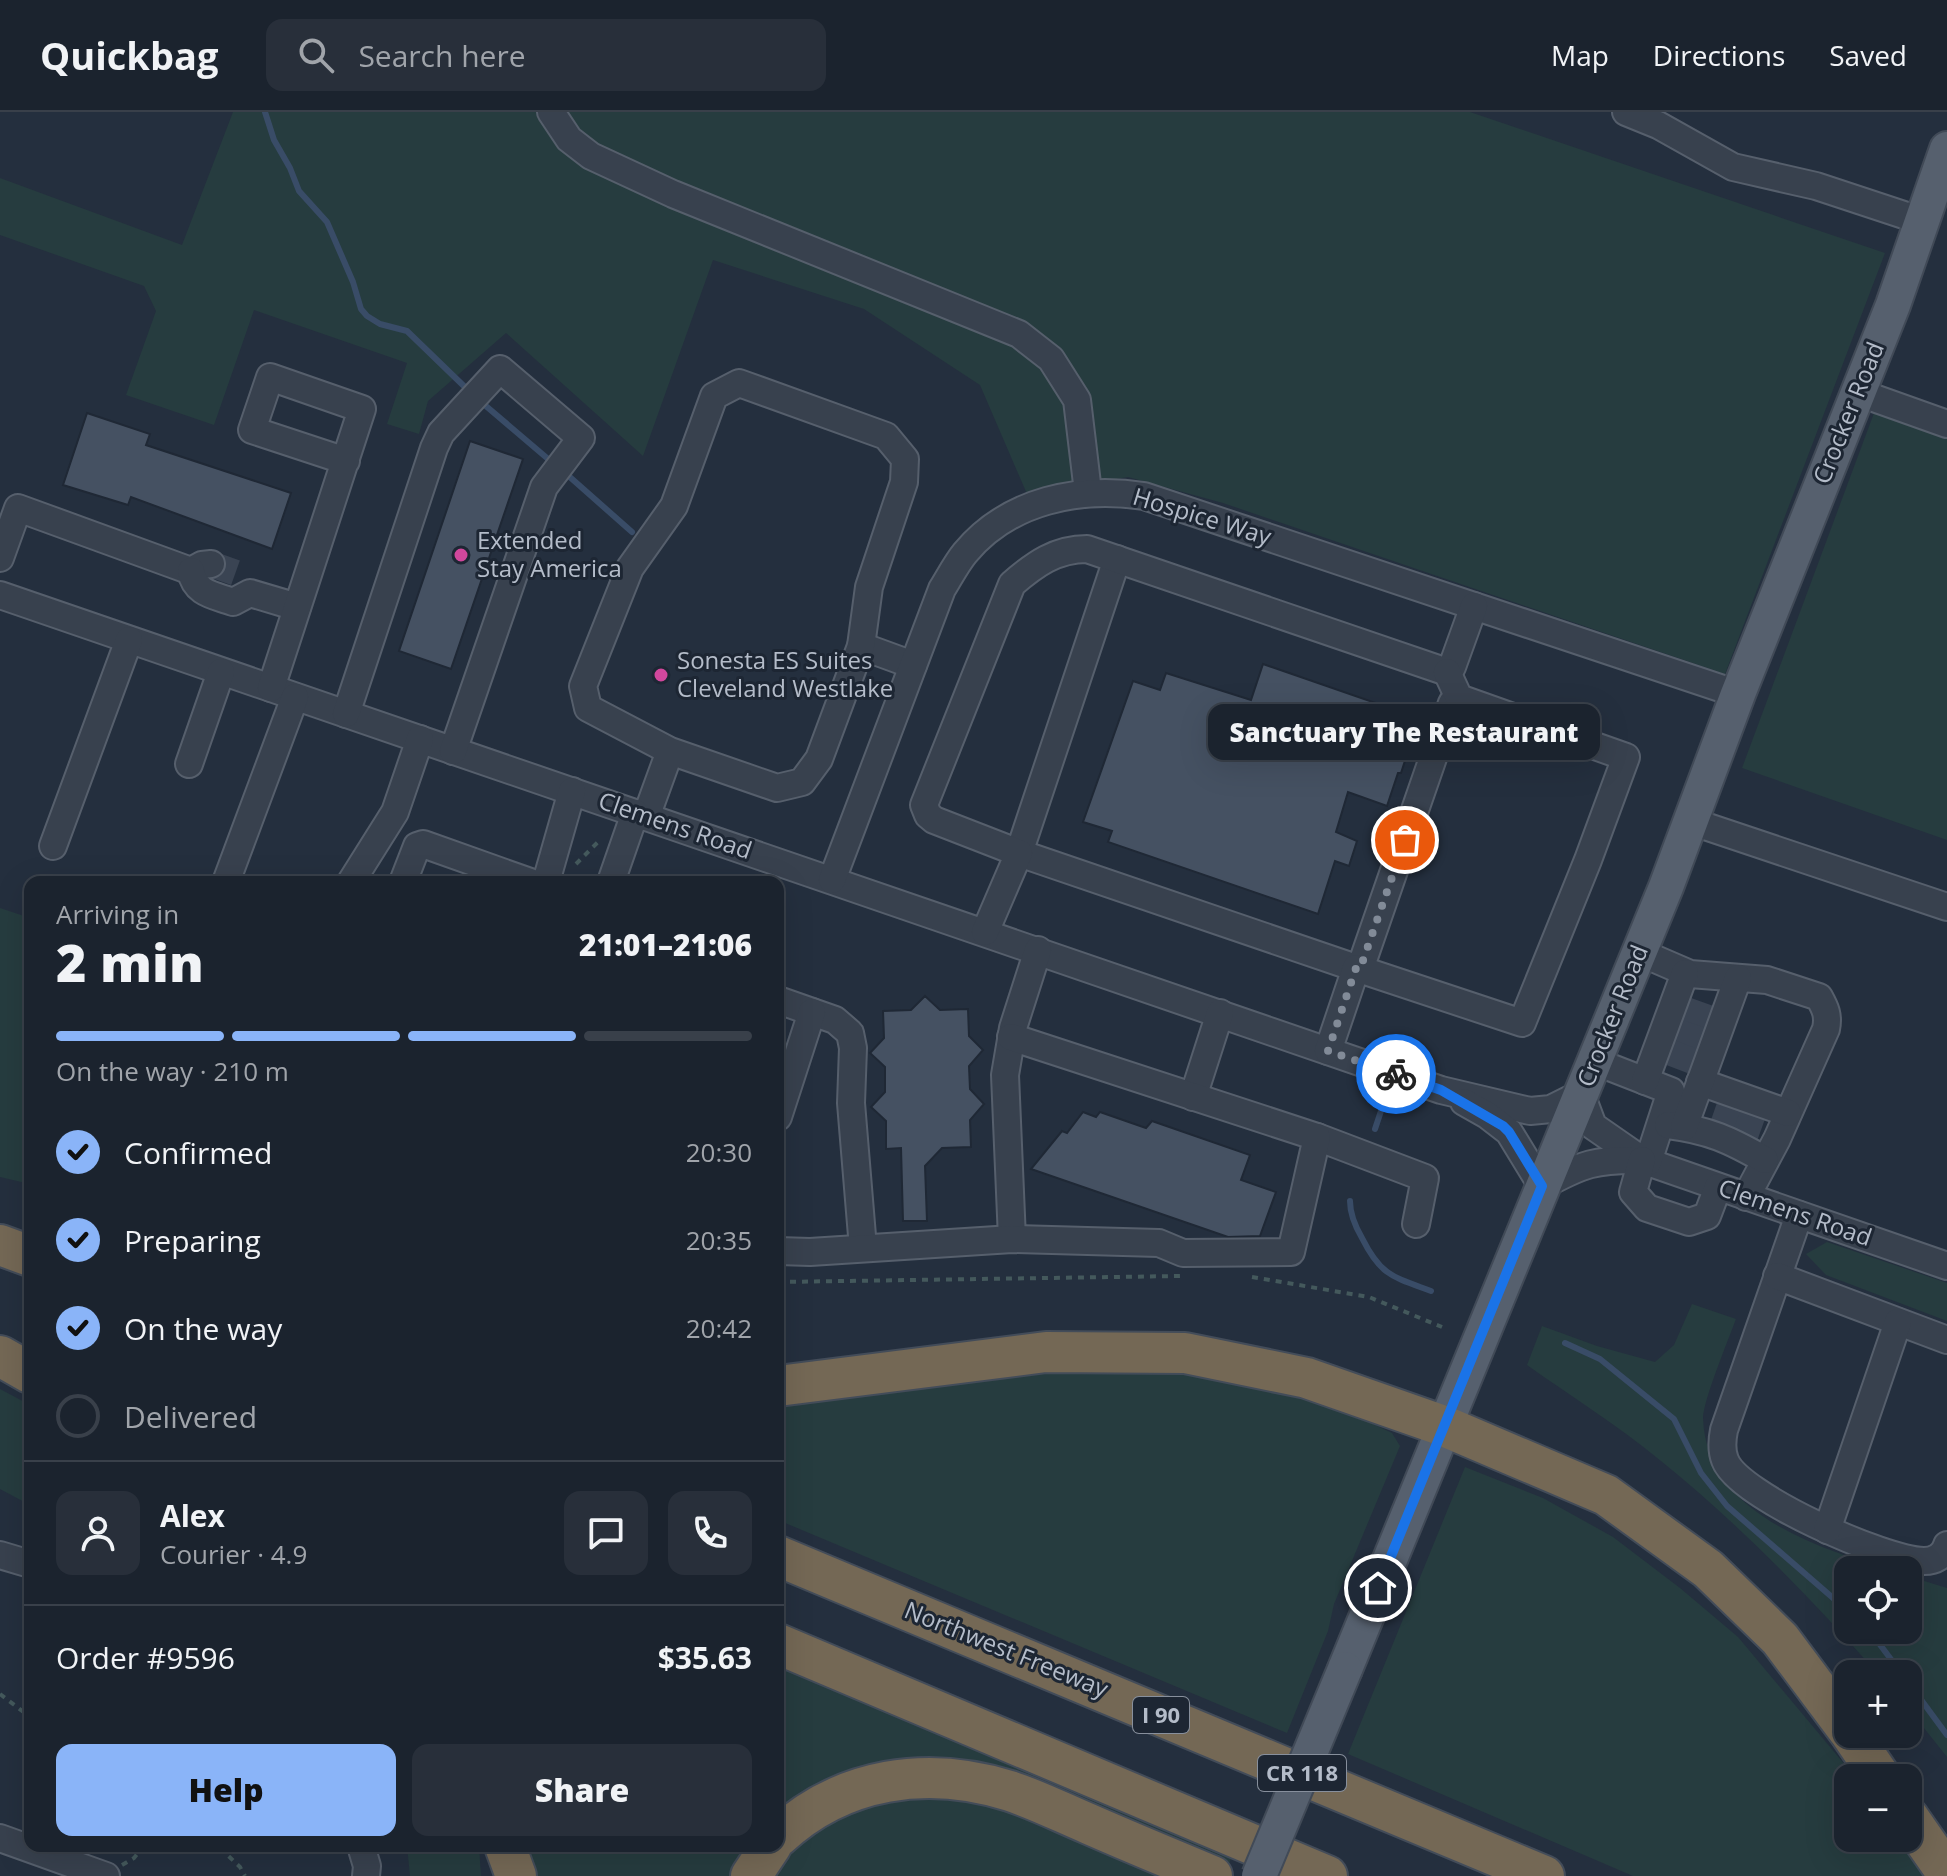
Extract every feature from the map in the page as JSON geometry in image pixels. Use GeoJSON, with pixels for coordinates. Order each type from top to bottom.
{"type":"FeatureCollection","features":[{"type":"Feature","properties":{"kind":"highway"},"geometry":{"type":"LineString","coordinates":[[0,1225],[24,1232]]}},
{"type":"Feature","properties":{"kind":"highway"},"geometry":{"type":"LineString","coordinates":[[0,1245],[24,1254]]}},
{"type":"Feature","properties":{"kind":"highway"},"geometry":{"type":"LineString","coordinates":[[0,1331],[24,1340]]}},
{"type":"Feature","properties":{"kind":"highway"},"geometry":{"type":"LineString","coordinates":[[784,1385],[1046,1352],[1185,1353],[1307,1378],[1444,1426],[1606,1495],[1708,1569],[1780,1639],[1834,1712]]}},
{"type":"Feature","properties":{"kind":"highway"},"geometry":{"type":"LineString","coordinates":[[0,1356],[24,1370]]}},
{"type":"Feature","properties":{"kind":"highway","name":"Northwest Freeway"},"geometry":{"type":"LineString","coordinates":[[784,1559],[1544,1876]]}},
{"type":"Feature","properties":{"kind":"highway"},"geometry":{"type":"LineString","coordinates":[[784,1647],[1327,1876]]}},
{"type":"Feature","properties":{"kind":"highway"},"geometry":{"type":"LineString","coordinates":[[784,1831],[804,1813],[859,1788],[913,1776],[960,1778],[1012,1791],[1212,1876]]}},
{"type":"Feature","properties":{"kind":"highway"},"geometry":{"type":"LineString","coordinates":[[1922,1837],[1947,1873]]}},
{"type":"Feature","properties":{"kind":"highway"},"geometry":{"type":"LineString","coordinates":[[507,1852],[516,1876]]}},
{"type":"Feature","properties":{"kind":"highway"},"geometry":{"type":"LineString","coordinates":[[751,1876],[767,1852]]}},
{"type":"Feature","properties":{"kind":"main road","name":"Crocker Road"},"geometry":{"type":"LineString","coordinates":[[1259,1876],[1639,952],[1857,392],[1932,212],[1947,152]]}},
{"type":"Feature","properties":{"kind":"street"},"geometry":{"type":"LineString","coordinates":[[551,112],[569,139],[591,156],[673,194],[1019,334],[1051,359],[1077,400],[1088,492]]}},
{"type":"Feature","properties":{"kind":"street"},"geometry":{"type":"LineString","coordinates":[[1626,112],[1658,125],[1733,167],[1932,212]]}},
{"type":"Feature","properties":{"kind":"street"},"geometry":{"type":"LineString","coordinates":[[346,714],[434,448],[441,433],[500,369],[581,438],[544,487],[453,751]]}},
{"type":"Feature","properties":{"kind":"street"},"geometry":{"type":"LineString","coordinates":[[739,383],[886,436],[905,459],[904,482],[869,587],[861,646],[819,759],[802,782],[777,788],[670,751],[588,708],[583,686],[630,568],[674,506],[714,396],[739,383]]}},
{"type":"Feature","properties":{"kind":"street"},"geometry":{"type":"LineString","coordinates":[[1857,392],[1947,424]]}},
{"type":"Feature","properties":{"kind":"street"},"geometry":{"type":"LineString","coordinates":[[228,876],[283,692],[297,607],[346,461]]}},
{"type":"Feature","properties":{"kind":"street","name":"Hospice Way"},"geometry":{"type":"LineString","coordinates":[[832,880],[942,589],[965,552],[1001,521],[1039,503],[1076,493],[1110,491],[1144,496],[1738,694]]}},
{"type":"Feature","properties":{"kind":"street"},"geometry":{"type":"LineString","coordinates":[[0,558],[18,508],[201,568],[195,586],[201,591],[233,602],[246,584],[297,607]]}},
{"type":"Feature","properties":{"kind":"street"},"geometry":{"type":"LineString","coordinates":[[1069,549],[1087,549],[1117,559],[1447,672],[1459,698],[1626,757],[1522,1023],[1019,853],[928,815],[924,805],[1012,584],[1039,561],[1069,549]]}},
{"type":"Feature","properties":{"kind":"street"},"geometry":{"type":"LineString","coordinates":[[985,932],[1019,853],[1117,559]]}},
{"type":"Feature","properties":{"kind":"street","name":"Clemens Road"},"geometry":{"type":"LineString","coordinates":[[0,595],[1441,1090],[1530,1111],[1551,1109],[1581,1094],[1593,1126],[1645,1161],[1947,1266]]}},
{"type":"Feature","properties":{"kind":"street"},"geometry":{"type":"LineString","coordinates":[[1447,672],[1452,667],[1474,606]]}},
{"type":"Feature","properties":{"kind":"street"},"geometry":{"type":"LineString","coordinates":[[53,846],[129,640]]}},
{"type":"Feature","properties":{"kind":"street"},"geometry":{"type":"LineString","coordinates":[[861,646],[913,665]]}},
{"type":"Feature","properties":{"kind":"street"},"geometry":{"type":"LineString","coordinates":[[189,764],[221,672]]}},
{"type":"Feature","properties":{"kind":"street"},"geometry":{"type":"LineString","coordinates":[[1328,1051],[1452,703],[1459,698]]}},
{"type":"Feature","properties":{"kind":"street"},"geometry":{"type":"LineString","coordinates":[[355,876],[395,812],[420,739]]}},
{"type":"Feature","properties":{"kind":"street"},"geometry":{"type":"LineString","coordinates":[[614,876],[670,751]]}},
{"type":"Feature","properties":{"kind":"street"},"geometry":{"type":"LineString","coordinates":[[548,876],[572,791]]}},
{"type":"Feature","properties":{"kind":"street"},"geometry":{"type":"LineString","coordinates":[[1690,821],[1947,907]]}},
{"type":"Feature","properties":{"kind":"street"},"geometry":{"type":"LineString","coordinates":[[405,876],[412,854],[417,846],[423,844],[513,876]]}},
{"type":"Feature","properties":{"kind":"street"},"geometry":{"type":"LineString","coordinates":[[1012,1239],[1005,1075],[1011,1037],[1038,950]]}},
{"type":"Feature","properties":{"kind":"street"},"geometry":{"type":"LineString","coordinates":[[1639,952],[1685,973],[1767,980],[1819,997],[1825,1007],[1828,1017],[1826,1029],[1746,1197]]}},
{"type":"Feature","properties":{"kind":"street"},"geometry":{"type":"LineString","coordinates":[[1645,1081],[1672,1029],[1685,973]]}},
{"type":"Feature","properties":{"kind":"street"},"geometry":{"type":"LineString","coordinates":[[1718,1187],[1707,1216],[1689,1222],[1647,1208],[1633,1192],[1645,1161],[1672,1126],[1738,978]]}},
{"type":"Feature","properties":{"kind":"street"},"geometry":{"type":"LineString","coordinates":[[784,1002],[835,1020],[850,1033],[851,1103],[863,1248]]}},
{"type":"Feature","properties":{"kind":"street"},"geometry":{"type":"LineString","coordinates":[[784,1098],[812,1012]]}},
{"type":"Feature","properties":{"kind":"street"},"geometry":{"type":"LineString","coordinates":[[1193,1097],[1220,1013]]}},
{"type":"Feature","properties":{"kind":"street"},"geometry":{"type":"LineString","coordinates":[[1011,1037],[1317,1137],[1425,1178],[1416,1224]]}},
{"type":"Feature","properties":{"kind":"street"},"geometry":{"type":"LineString","coordinates":[[1594,1061],[1645,1081],[1702,1059]]}},
{"type":"Feature","properties":{"kind":"street"},"geometry":{"type":"LineString","coordinates":[[1702,1059],[1744,1102],[1788,1113]]}},
{"type":"Feature","properties":{"kind":"street","name":"Clemens Road"},"geometry":{"type":"LineString","coordinates":[[1441,1090],[1487,1115],[1509,1132],[1542,1186],[1585,1164],[1607,1160],[1645,1161]]}},
{"type":"Feature","properties":{"kind":"street"},"geometry":{"type":"LineString","coordinates":[[1672,1126],[1732,1137],[1765,1160]]}},
{"type":"Feature","properties":{"kind":"street"},"geometry":{"type":"LineString","coordinates":[[784,1251],[1012,1239],[1159,1243],[1183,1253],[1291,1252],[1317,1137]]}},
{"type":"Feature","properties":{"kind":"street"},"geometry":{"type":"LineString","coordinates":[[1799,1215],[1724,1430],[1722,1444],[1725,1461],[1738,1479],[1803,1520],[1827,1530],[1920,1562],[1933,1561],[1945,1552],[1947,1545]]}},
{"type":"Feature","properties":{"kind":"street"},"geometry":{"type":"LineString","coordinates":[[1777,1276],[1947,1340]]}},
{"type":"Feature","properties":{"kind":"street"},"geometry":{"type":"LineString","coordinates":[[1827,1530],[1898,1322]]}},
{"type":"Feature","properties":{"kind":"street"},"geometry":{"type":"LineString","coordinates":[[0,1555],[24,1562]]}},
{"type":"Feature","properties":{"kind":"street"},"geometry":{"type":"LineString","coordinates":[[0,1838],[24,1846]]}},
{"type":"Feature","properties":{"kind":"street"},"geometry":{"type":"LineString","coordinates":[[40,1852],[106,1875]]}},
{"type":"Feature","properties":{"kind":"street"},"geometry":{"type":"LineString","coordinates":[[363,1852],[366,1876]]}},
{"type":"Feature","properties":{"kind":"path"},"geometry":{"type":"LineString","coordinates":[[572,874],[575,865],[608,832]]}},
{"type":"Feature","properties":{"kind":"path"},"geometry":{"type":"LineString","coordinates":[[1242,1275],[1369,1297],[1442,1327]]}},
{"type":"Feature","properties":{"kind":"path"},"geometry":{"type":"LineString","coordinates":[[784,1282],[1180,1276]]}},
{"type":"Feature","properties":{"kind":"path"},"geometry":{"type":"LineString","coordinates":[[0,1694],[24,1712]]}},
{"type":"Feature","properties":{"kind":"path"},"geometry":{"type":"LineString","coordinates":[[106,1875],[139,1852]]}},
{"type":"Feature","properties":{"kind":"path"},"geometry":{"type":"LineString","coordinates":[[224,1852],[245,1876]]}},
{"type":"Feature","properties":{"kind":"green space"},"geometry":{"type":"Polygon","coordinates":[[[233,112],[1470,112],[1885,253],[1725,674],[1223,503],[1128,477],[1027,494],[980,385],[864,309],[713,260],[643,456],[506,333],[428,401],[419,434],[387,424],[407,363],[254,310],[214,425],[126,395],[156,311],[144,286],[0,235],[0,178],[182,245],[233,112]]]}},
{"type":"Feature","properties":{"kind":"green space"},"geometry":{"type":"Polygon","coordinates":[[[1874,413],[1947,439],[1947,840],[1742,768],[1874,413]]]}},
{"type":"Feature","properties":{"kind":"green space"},"geometry":{"type":"Polygon","coordinates":[[[0,908],[24,916],[24,1183],[0,1177],[0,908]]]}},
{"type":"Feature","properties":{"kind":"green space"},"geometry":{"type":"Polygon","coordinates":[[[1827,1242],[1947,1283],[1947,1321],[1826,1275],[1806,1254],[1827,1242]]]}},
{"type":"Feature","properties":{"kind":"green space"},"geometry":{"type":"Polygon","coordinates":[[[1692,1304],[1736,1319],[1704,1410],[1709,1451],[1723,1478],[1744,1501],[1770,1521],[1799,1537],[1848,1556],[1834,1556],[1834,1626],[1774,1563],[1690,1485],[1629,1436],[1527,1365],[1542,1326],[1655,1362],[1674,1345],[1692,1304]]]}},
{"type":"Feature","properties":{"kind":"green space"},"geometry":{"type":"Polygon","coordinates":[[[997,1366],[1228,1373],[1340,1408],[1392,1433],[1400,1446],[1334,1604],[1328,1631],[1287,1733],[784,1523],[784,1393],[997,1366]]]}},
{"type":"Feature","properties":{"kind":"green space"},"geometry":{"type":"Polygon","coordinates":[[[0,1389],[24,1402],[24,1502],[0,1489],[0,1389]]]}},
{"type":"Feature","properties":{"kind":"green space"},"geometry":{"type":"Polygon","coordinates":[[[1465,1467],[1543,1498],[1613,1537],[1738,1637],[1844,1764],[1834,1764],[1834,1852],[1916,1852],[1935,1876],[1633,1876],[1348,1754],[1465,1467]]]}},
{"type":"Feature","properties":{"kind":"green space"},"geometry":{"type":"Polygon","coordinates":[[[1922,1580],[1947,1588],[1947,1757],[1922,1726],[1922,1660],[1865,1660],[1851,1644],[1922,1644],[1922,1580]]]}},
{"type":"Feature","properties":{"kind":"green space"},"geometry":{"type":"Polygon","coordinates":[[[784,1667],[1232,1856],[1229,1864],[1001,1770],[784,1817],[784,1667]]]}},
{"type":"Feature","properties":{"kind":"green space"},"geometry":{"type":"Polygon","coordinates":[[[951,1787],[1190,1876],[763,1876],[826,1814],[951,1787]]]}},
{"type":"Feature","properties":{"kind":"green space"},"geometry":{"type":"Polygon","coordinates":[[[408,1852],[479,1852],[481,1876],[410,1876],[408,1852]]]}},
{"type":"Feature","properties":{"kind":"green space"},"geometry":{"type":"Polygon","coordinates":[[[520,1852],[753,1852],[735,1876],[530,1876],[520,1852]]]}},
{"type":"Feature","properties":{"kind":"building"},"geometry":{"type":"Polygon","coordinates":[[[87,413],[150,434],[146,445],[291,493],[272,549],[131,497],[128,505],[63,485],[87,413]]]}},
{"type":"Feature","properties":{"kind":"building","name":"Extended Stay America"},"geometry":{"type":"Polygon","coordinates":[[[470,441],[523,459],[451,669],[399,651],[470,441]]]}},
{"type":"Feature","properties":{"kind":"building"},"geometry":{"type":"Polygon","coordinates":[[[1263,664],[1419,718],[1387,806],[1348,792],[1336,832],[1357,841],[1349,866],[1335,861],[1318,914],[1108,842],[1112,831],[1083,822],[1133,681],[1160,690],[1166,673],[1251,700],[1263,664]]]}},
{"type":"Feature","properties":{"kind":"building"},"geometry":{"type":"Polygon","coordinates":[[[925,996],[940,1010],[968,1009],[969,1036],[983,1050],[969,1066],[970,1089],[984,1104],[970,1120],[971,1147],[942,1148],[925,1166],[927,1221],[903,1221],[901,1148],[886,1149],[886,1121],[871,1107],[885,1092],[885,1067],[870,1053],[884,1038],[883,1011],[911,1010],[925,996]]]}},
{"type":"Feature","properties":{"kind":"building"},"geometry":{"type":"Polygon","coordinates":[[[1083,1112],[1096,1117],[1100,1112],[1146,1128],[1152,1121],[1250,1155],[1241,1180],[1276,1192],[1260,1236],[1228,1237],[1031,1169],[1062,1131],[1067,1133],[1083,1112]]]}},
{"type":"Feature","properties":{"kind":"waterway"},"geometry":{"type":"LineString","coordinates":[[265,112],[274,140],[299,191],[327,222],[361,309],[380,324],[407,331],[469,391]]}},
{"type":"Feature","properties":{"kind":"waterway"},"geometry":{"type":"LineString","coordinates":[[480,401],[554,464]]}},
{"type":"Feature","properties":{"kind":"waterway"},"geometry":{"type":"LineString","coordinates":[[563,471],[632,532]]}},
{"type":"Feature","properties":{"kind":"waterway"},"geometry":{"type":"LineString","coordinates":[[1375,1129],[1383,1105]]}},
{"type":"Feature","properties":{"kind":"waterway"},"geometry":{"type":"LineString","coordinates":[[1350,1201],[1355,1225],[1382,1268],[1397,1278],[1431,1291]]}},
{"type":"Feature","properties":{"kind":"waterway"},"geometry":{"type":"LineString","coordinates":[[1565,1343],[1600,1359],[1674,1419],[1701,1473],[1727,1506],[1834,1599]]}},
{"type":"Feature","properties":{"kind":"waterway"},"geometry":{"type":"LineString","coordinates":[[1880,1644],[1892,1660]]}},
{"type":"Feature","properties":{"kind":"waterway"},"geometry":{"type":"LineString","coordinates":[[1922,1701],[1947,1735]]}},
{"type":"Feature","properties":{"kind":"tunnel"},"geometry":{"type":"LineString","coordinates":[[211,564],[242,575]]}},
{"type":"Feature","properties":{"kind":"tunnel"},"geometry":{"type":"LineString","coordinates":[[1686,1010],[1711,1019]]}},
{"type":"Feature","properties":{"kind":"tunnel"},"geometry":{"type":"LineString","coordinates":[[1678,1032],[1704,1041]]}},
{"type":"Feature","properties":{"kind":"tunnel"},"geometry":{"type":"LineString","coordinates":[[1669,1052],[1695,1062]]}},
{"type":"Feature","properties":{"kind":"tunnel"},"geometry":{"type":"LineString","coordinates":[[1722,1128],[1731,1102]]}},
{"type":"Feature","properties":{"kind":"tunnel"},"geometry":{"type":"LineString","coordinates":[[1745,1136],[1754,1111]]}},
{"type":"Feature","properties":{"kind":"way so far"},"geometry":{"type":"LineString","coordinates":[[1396,1074],[1328,1051],[1405,840]]}},
{"type":"Feature","properties":{"kind":"place","name":"Extended Stay America"},"geometry":{"type":"Point","coordinates":[461,555]}},
{"type":"Feature","properties":{"kind":"place","name":"Sonesta ES Suites Cleveland Westlake"},"geometry":{"type":"Point","coordinates":[661,675]}},
{"type":"Feature","properties":{"kind":"place","name":"Sanctuary The Restaurant"},"geometry":{"type":"Point","coordinates":[1405,840]}},
{"type":"Feature","properties":{"kind":"route"},"geometry":{"type":"LineString","coordinates":[[1378,1588],[1542,1186],[1503,1126],[1441,1090],[1396,1074]]}}]}
